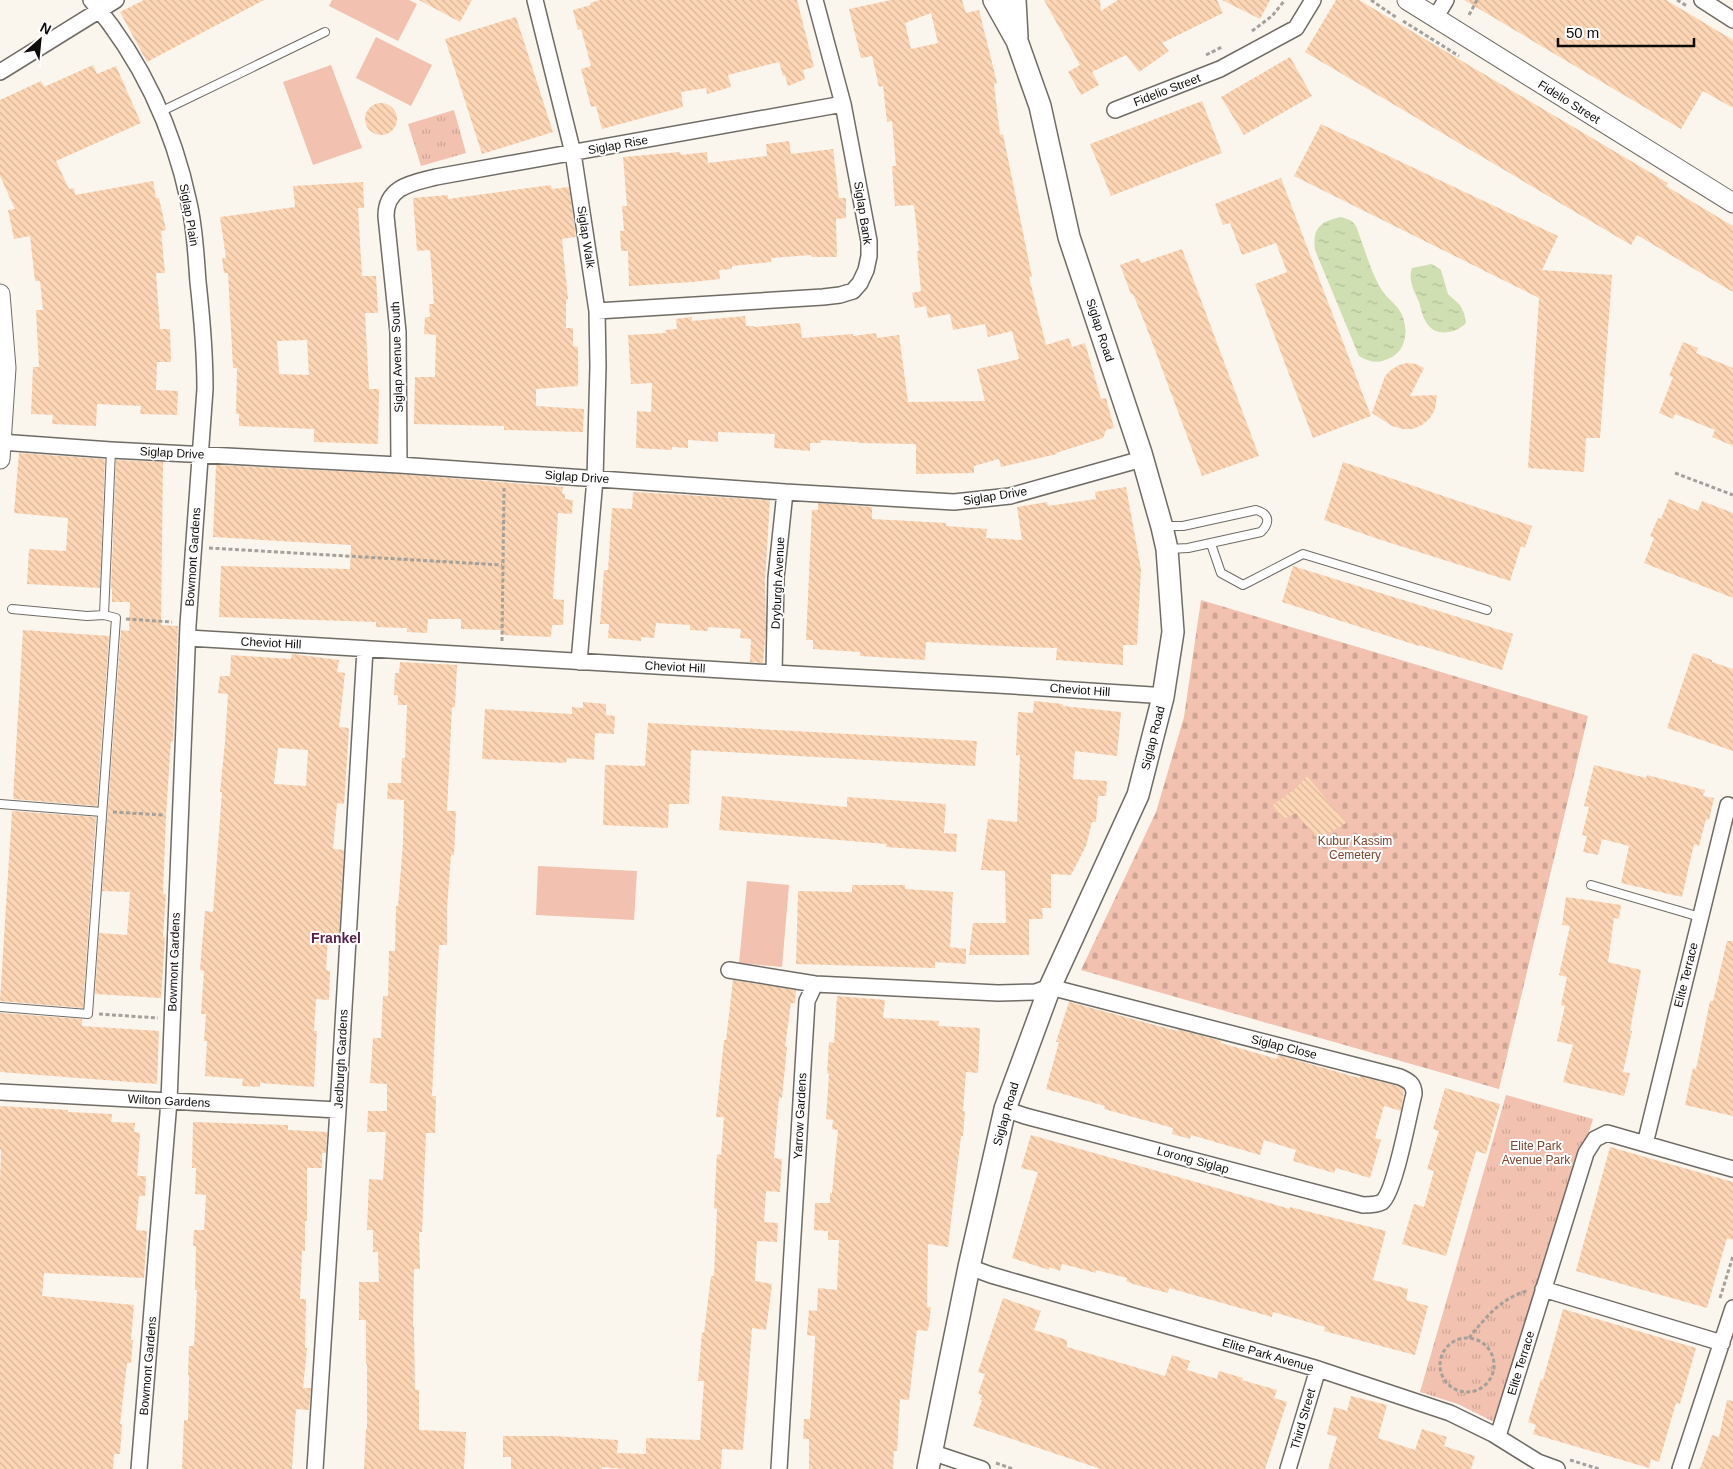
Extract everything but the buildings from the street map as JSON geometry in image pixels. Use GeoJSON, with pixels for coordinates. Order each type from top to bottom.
{"type":"FeatureCollection","features":[{"type":"Feature","properties":{"kind":"main road","name":"Siglap Road"},"geometry":{"type":"LineString","coordinates":[[930,1460],[969,1268],[1005,1109],[1042,989],[1138,795],[1163,697],[1173,632],[1167,548],[1162,526],[1141,453],[1069,237],[1040,106],[1017,41],[994,0]]}},
{"type":"Feature","properties":{"kind":"main road"},"geometry":{"type":"LineString","coordinates":[[1015,0],[1017,41]]}},
{"type":"Feature","properties":{"kind":"street"},"geometry":{"type":"LineString","coordinates":[[0,72],[95,5],[116,0]]}},
{"type":"Feature","properties":{"kind":"street","name":"Siglap Walk"},"geometry":{"type":"LineString","coordinates":[[535,0],[573,153],[597,311],[598,366],[595,479],[579,662]]}},
{"type":"Feature","properties":{"kind":"street","name":"Siglap Bank"},"geometry":{"type":"LineString","coordinates":[[597,311],[823,297],[853,291],[860,283],[866,270],[869,256],[869,241],[843,104],[814,0]]}},
{"type":"Feature","properties":{"kind":"street","name":"Fidelio Street"},"geometry":{"type":"LineString","coordinates":[[1115,110],[1220,69],[1296,28],[1313,0]]}},
{"type":"Feature","properties":{"kind":"street","name":"Fidelio Street"},"geometry":{"type":"LineString","coordinates":[[1407,0],[1733,204]]}},
{"type":"Feature","properties":{"kind":"street"},"geometry":{"type":"LineString","coordinates":[[1435,18],[1446,0]]}},
{"type":"Feature","properties":{"kind":"street"},"geometry":{"type":"LineString","coordinates":[[1702,0],[1733,20]]}},
{"type":"Feature","properties":{"kind":"street","name":"Siglap Plain"},"geometry":{"type":"LineString","coordinates":[[95,5],[138,66],[155,98],[170,134],[190,205],[205,357],[205,389],[200,454]]}},
{"type":"Feature","properties":{"kind":"street","name":"Siglap Rise"},"geometry":{"type":"LineString","coordinates":[[395,192],[410,184],[436,177],[843,104]]}},
{"type":"Feature","properties":{"kind":"street","name":"Siglap Avenue South"},"geometry":{"type":"LineString","coordinates":[[395,192],[388,203],[386,216],[398,332],[399,465]]}},
{"type":"Feature","properties":{"kind":"street"},"geometry":{"type":"LineString","coordinates":[[0,294],[6,368],[1,448]]}},
{"type":"Feature","properties":{"kind":"street","name":"Siglap Drive"},"geometry":{"type":"LineString","coordinates":[[1,448],[111,450],[399,465],[954,502],[1010,496],[1030,491],[1142,459],[1141,453]]}},
{"type":"Feature","properties":{"kind":"street","name":"Bowmont Gardens"},"geometry":{"type":"LineString","coordinates":[[139,1469],[169,1101],[188,632],[200,454]]}},
{"type":"Feature","properties":{"kind":"street","name":"Dryburgh Avenue"},"geometry":{"type":"LineString","coordinates":[[774,673],[776,578],[785,492]]}},
{"type":"Feature","properties":{"kind":"street","name":"Cheviot Hill"},"geometry":{"type":"LineString","coordinates":[[188,632],[365,649],[997,684],[1163,697]]}},
{"type":"Feature","properties":{"kind":"street","name":"Jedburgh Gardens"},"geometry":{"type":"LineString","coordinates":[[315,1469],[365,649]]}},
{"type":"Feature","properties":{"kind":"street","name":"Elite Terrace"},"geometry":{"type":"LineString","coordinates":[[1645,1144],[1728,805]]}},
{"type":"Feature","properties":{"kind":"street"},"geometry":{"type":"LineString","coordinates":[[729,970],[815,984],[998,993],[1042,989]]}},
{"type":"Feature","properties":{"kind":"street","name":"Yarrow Gardens"},"geometry":{"type":"LineString","coordinates":[[779,1469],[807,1001],[815,984]]}},
{"type":"Feature","properties":{"kind":"street","name":"Siglap Close"},"geometry":{"type":"LineString","coordinates":[[1042,989],[1400,1077],[1411,1083],[1414,1087],[1414,1094],[1392,1185],[1382,1202]]}},
{"type":"Feature","properties":{"kind":"street","name":"Wilton Gardens"},"geometry":{"type":"LineString","coordinates":[[0,1092],[338,1110]]}},
{"type":"Feature","properties":{"kind":"street","name":"Lorong Siglap"},"geometry":{"type":"LineString","coordinates":[[1005,1109],[1025,1116],[1363,1205],[1373,1205],[1382,1202]]}},
{"type":"Feature","properties":{"kind":"street","name":"Elite Terrace"},"geometry":{"type":"LineString","coordinates":[[1498,1436],[1586,1153],[1595,1139],[1607,1133],[1733,1169]]}},
{"type":"Feature","properties":{"kind":"street","name":"Elite Park Avenue"},"geometry":{"type":"LineString","coordinates":[[969,1268],[1318,1369],[1450,1413],[1498,1436],[1538,1462],[1557,1469]]}},
{"type":"Feature","properties":{"kind":"street"},"geometry":{"type":"LineString","coordinates":[[1544,1290],[1722,1343]]}},
{"type":"Feature","properties":{"kind":"street"},"geometry":{"type":"LineString","coordinates":[[1680,1469],[1733,1308]]}},
{"type":"Feature","properties":{"kind":"street","name":"Third Street"},"geometry":{"type":"LineString","coordinates":[[1288,1469],[1318,1369]]}},
{"type":"Feature","properties":{"kind":"street"},"geometry":{"type":"LineString","coordinates":[[930,1460],[982,1469]]}},
{"type":"Feature","properties":{"kind":"lane"},"geometry":{"type":"LineString","coordinates":[[160,112],[325,32]]}},
{"type":"Feature","properties":{"kind":"lane"},"geometry":{"type":"LineString","coordinates":[[104,615],[111,450]]}},
{"type":"Feature","properties":{"kind":"lane"},"geometry":{"type":"LineString","coordinates":[[1162,526],[1183,526],[1256,510],[1267,516],[1266,527],[1261,532],[1188,548],[1167,548]]}},
{"type":"Feature","properties":{"kind":"lane"},"geometry":{"type":"LineString","coordinates":[[1211,544],[1221,573],[1242,585],[1303,554],[1487,610]]}},
{"type":"Feature","properties":{"kind":"lane"},"geometry":{"type":"LineString","coordinates":[[0,1007],[88,1014],[116,618],[104,615],[87,616],[12,609]]}},
{"type":"Feature","properties":{"kind":"lane"},"geometry":{"type":"LineString","coordinates":[[0,804],[102,812]]}},
{"type":"Feature","properties":{"kind":"lane"},"geometry":{"type":"LineString","coordinates":[[1590,885],[1700,918]]}},
{"type":"Feature","properties":{"kind":"path"},"geometry":{"type":"LineString","coordinates":[[1247,35],[1272,16],[1285,0]]}},
{"type":"Feature","properties":{"kind":"path"},"geometry":{"type":"LineString","coordinates":[[1469,15],[1477,0]]}},
{"type":"Feature","properties":{"kind":"path"},"geometry":{"type":"LineString","coordinates":[[1204,56],[1230,44]]}},
{"type":"Feature","properties":{"kind":"path"},"geometry":{"type":"LineString","coordinates":[[502,657],[505,472]]}},
{"type":"Feature","properties":{"kind":"path"},"geometry":{"type":"LineString","coordinates":[[1675,473],[1733,495]]}},
{"type":"Feature","properties":{"kind":"path"},"geometry":{"type":"LineString","coordinates":[[193,547],[502,565]]}},
{"type":"Feature","properties":{"kind":"path"},"geometry":{"type":"LineString","coordinates":[[116,618],[188,632]]}},
{"type":"Feature","properties":{"kind":"path"},"geometry":{"type":"LineString","coordinates":[[102,812],[159,814],[180,817]]}},
{"type":"Feature","properties":{"kind":"path"},"geometry":{"type":"LineString","coordinates":[[88,1014],[172,1020]]}},
{"type":"Feature","properties":{"kind":"path"},"geometry":{"type":"LineString","coordinates":[[1469,1338],[1483,1343],[1488,1348],[1494,1362],[1492,1376],[1483,1388],[1462,1392],[1448,1385],[1444,1379],[1440,1365],[1441,1358],[1448,1345],[1461,1339],[1469,1338],[1493,1310],[1508,1299],[1528,1290],[1544,1290]]}},
{"type":"Feature","properties":{"kind":"green space"},"geometry":{"type":"Polygon","coordinates":[[[332,0],[409,0],[417,4],[398,41],[329,6],[332,0]]]}},
{"type":"Feature","properties":{"kind":"green space"},"geometry":{"type":"Polygon","coordinates":[[[376,37],[432,65],[411,106],[356,78],[376,37]]]}},
{"type":"Feature","properties":{"kind":"green space"},"geometry":{"type":"Polygon","coordinates":[[[331,65],[362,148],[313,165],[283,82],[331,65]]]}},
{"type":"Feature","properties":{"kind":"green space"},"geometry":{"type":"Polygon","coordinates":[[[454,110],[466,153],[421,166],[408,124],[454,110]]]}},
{"type":"Feature","properties":{"kind":"green space","name":"Kubur Kassim Cemetery"},"geometry":{"type":"Polygon","coordinates":[[[1201,600],[1588,716],[1499,1089],[1081,970],[1156,812],[1184,717],[1201,600]]]}},
{"type":"Feature","properties":{"kind":"green space"},"geometry":{"type":"Polygon","coordinates":[[[538,866],[637,871],[634,920],[536,915],[538,866]]]}},
{"type":"Feature","properties":{"kind":"green space"},"geometry":{"type":"Polygon","coordinates":[[[747,881],[789,885],[782,967],[739,963],[747,881]]]}},
{"type":"Feature","properties":{"kind":"green space","name":"Elite Park Avenue Park"},"geometry":{"type":"Polygon","coordinates":[[[1506,1095],[1593,1119],[1503,1411],[1497,1420],[1492,1421],[1458,1404],[1420,1392],[1506,1095]]]}},
{"type":"Feature","properties":{"kind":"water"},"geometry":{"type":"Polygon","coordinates":[[[1341,217],[1350,220],[1356,226],[1377,281],[1404,319],[1405,334],[1402,347],[1398,353],[1383,361],[1372,361],[1359,356],[1315,250],[1315,236],[1319,227],[1323,223],[1341,217]]]}},
{"type":"Feature","properties":{"kind":"water"},"geometry":{"type":"Polygon","coordinates":[[[1432,264],[1441,270],[1448,294],[1460,305],[1464,313],[1466,323],[1458,329],[1447,332],[1436,331],[1428,325],[1423,317],[1412,285],[1411,273],[1412,268],[1432,264]]]}},
{"type":"Feature","properties":{"kind":"district","name":"Frankel"},"geometry":{"type":"Point","coordinates":[336,938]}}]}
